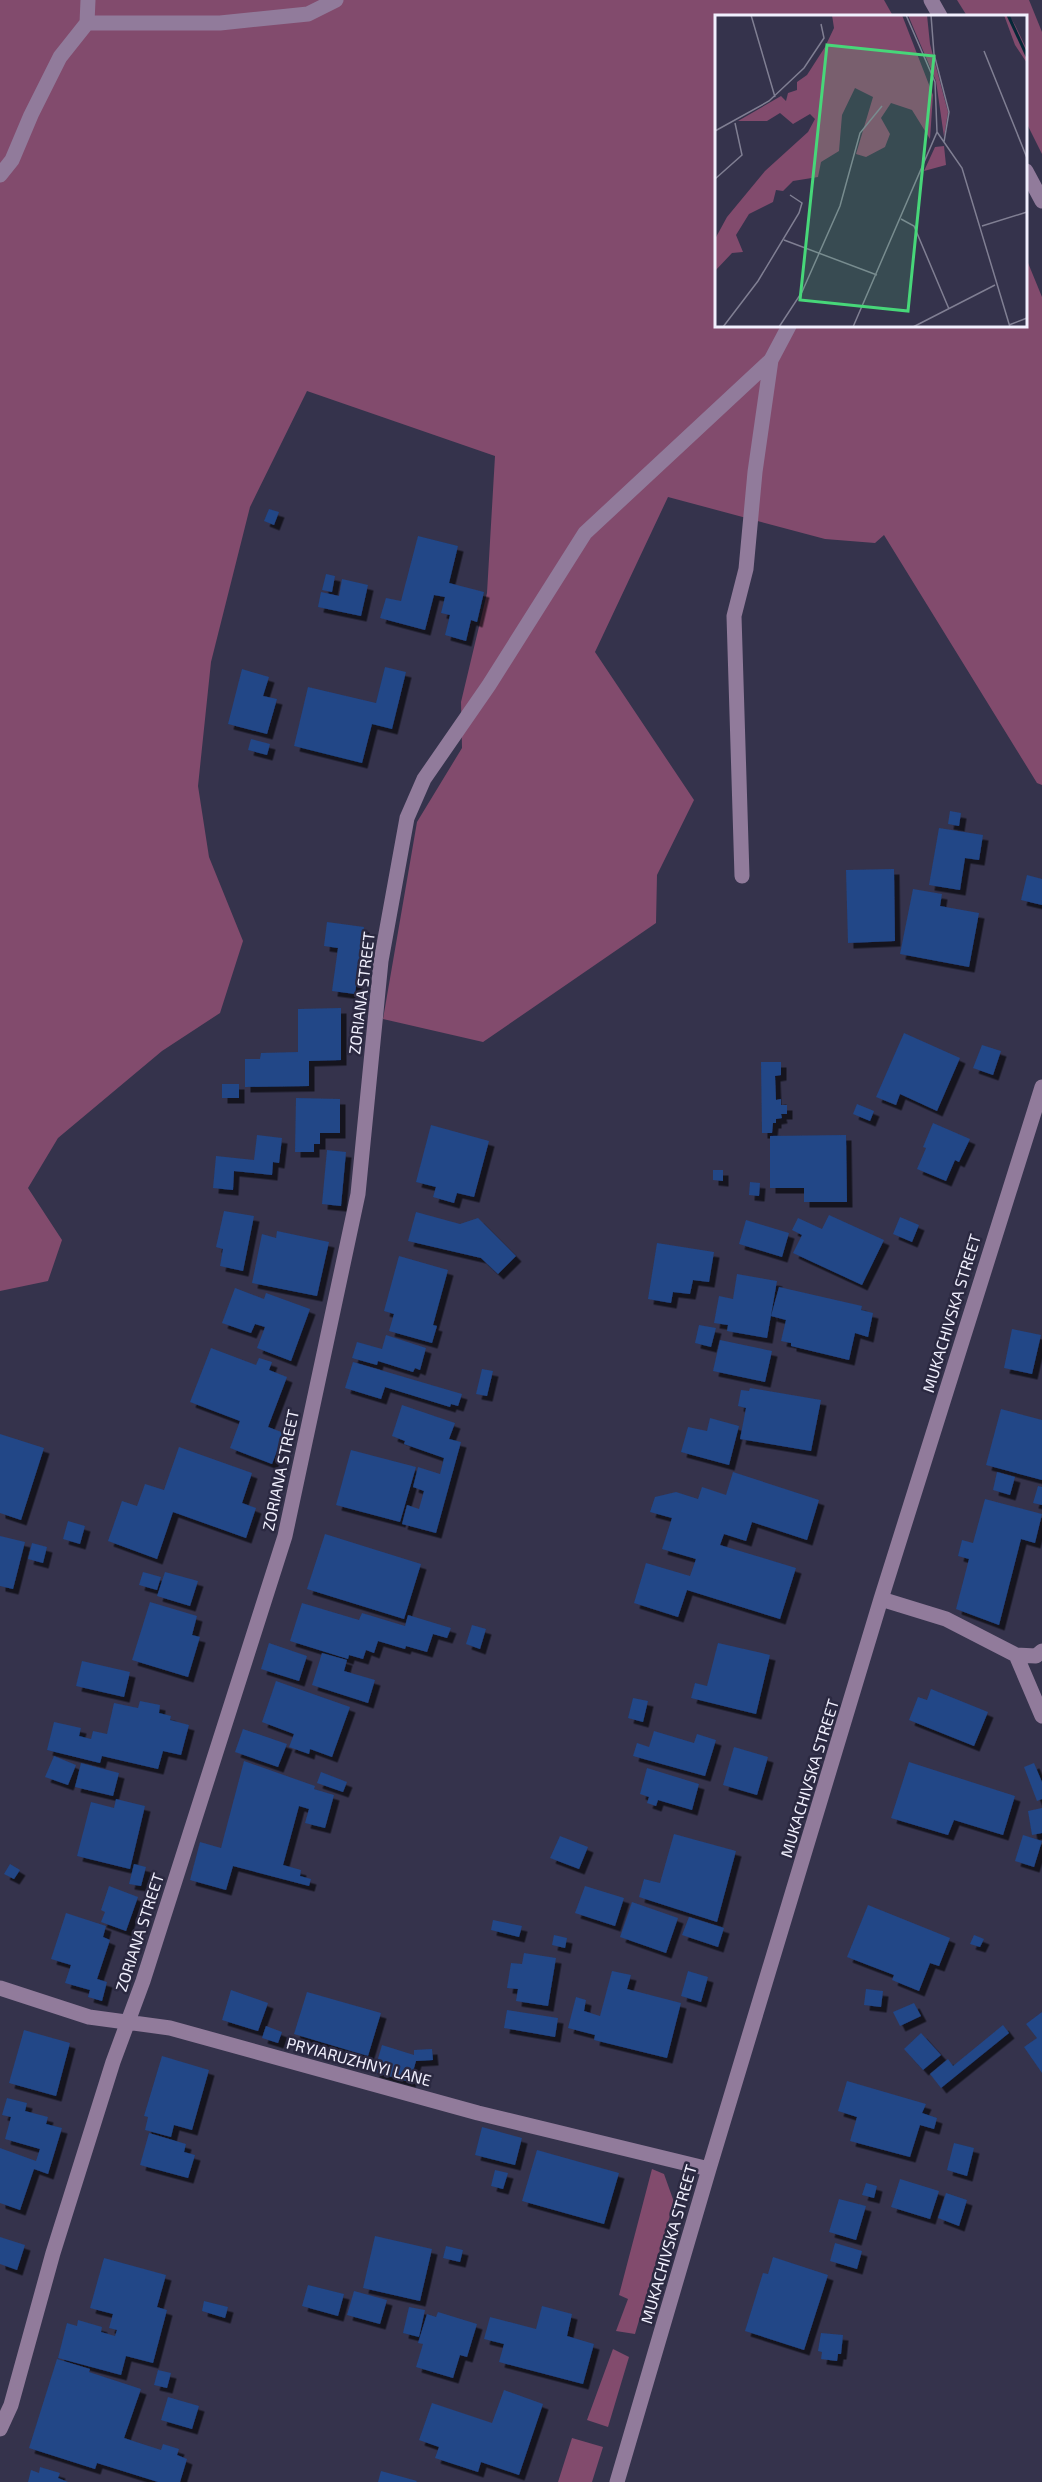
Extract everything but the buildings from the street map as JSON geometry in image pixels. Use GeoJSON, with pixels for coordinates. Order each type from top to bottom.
{"type":"FeatureCollection","features":[{"type":"Feature","properties":{"kind":"street"},"geometry":{"type":"LineString","coordinates":[[0,175],[12,160],[60,57],[87,23],[88,0]]}},
{"type":"Feature","properties":{"kind":"street"},"geometry":{"type":"LineString","coordinates":[[87,23],[220,23],[308,14],[336,0]]}},
{"type":"Feature","properties":{"kind":"street"},"geometry":{"type":"LineString","coordinates":[[931,0],[939,15]]}},
{"type":"Feature","properties":{"kind":"street"},"geometry":{"type":"LineString","coordinates":[[1027,173],[1042,201]]}},
{"type":"Feature","properties":{"kind":"street"},"geometry":{"type":"LineString","coordinates":[[742,876],[734,616],[746,568],[755,472],[771,360],[788,327]]}},
{"type":"Feature","properties":{"kind":"street","name":"ZORIANA STREET"},"geometry":{"type":"LineString","coordinates":[[0,2430],[11,2405],[53,2253],[127,2022],[143,1981],[285,1536],[358,1194],[381,961],[407,818],[423,779],[489,685],[585,533],[771,360]]}},
{"type":"Feature","properties":{"kind":"street","name":"MUKACHIVSKA STREET"},"geometry":{"type":"LineString","coordinates":[[617,2482],[709,2169],[882,1599],[1020,1151],[1042,1087]]}},
{"type":"Feature","properties":{"kind":"street"},"geometry":{"type":"LineString","coordinates":[[882,1599],[946,1619],[1016,1655],[1036,1656],[1042,1651]]}},
{"type":"Feature","properties":{"kind":"street"},"geometry":{"type":"LineString","coordinates":[[1016,1655],[1042,1716]]}},
{"type":"Feature","properties":{"kind":"street","name":"PRYIARUZHNYI LANE"},"geometry":{"type":"LineString","coordinates":[[0,1988],[89,2017],[170,2028],[478,2113],[709,2169]]}},
{"type":"Feature","properties":{"kind":"shaded area"},"geometry":{"type":"Polygon","coordinates":[[[0,0],[884,0],[892,15],[715,15],[715,327],[1027,327],[1027,260],[1042,297],[1042,785],[1037,783],[884,535],[875,543],[825,539],[668,497],[595,652],[694,800],[657,875],[656,923],[483,1042],[383,1019],[417,822],[462,748],[461,702],[487,593],[495,456],[307,391],[250,507],[211,662],[198,786],[209,857],[243,941],[220,1013],[162,1051],[58,1138],[28,1188],[62,1240],[48,1281],[0,1291],[0,0]]]}},
{"type":"Feature","properties":{"kind":"shaded area"},"geometry":{"type":"Polygon","coordinates":[[[957,0],[1029,0],[1042,32],[1042,154],[1027,124],[1027,15],[966,15],[957,0]]]}},
{"type":"Feature","properties":{"kind":"shaded area"},"geometry":{"type":"Polygon","coordinates":[[[652,2169],[664,2174],[674,2202],[635,2334],[616,2331],[628,2299],[619,2295],[652,2169]]]}},
{"type":"Feature","properties":{"kind":"shaded area"},"geometry":{"type":"Polygon","coordinates":[[[613,2349],[629,2357],[608,2427],[587,2420],[613,2349]]]}},
{"type":"Feature","properties":{"kind":"shaded area"},"geometry":{"type":"Polygon","coordinates":[[[572,2438],[603,2447],[592,2482],[558,2482],[572,2438]]]}}]}
